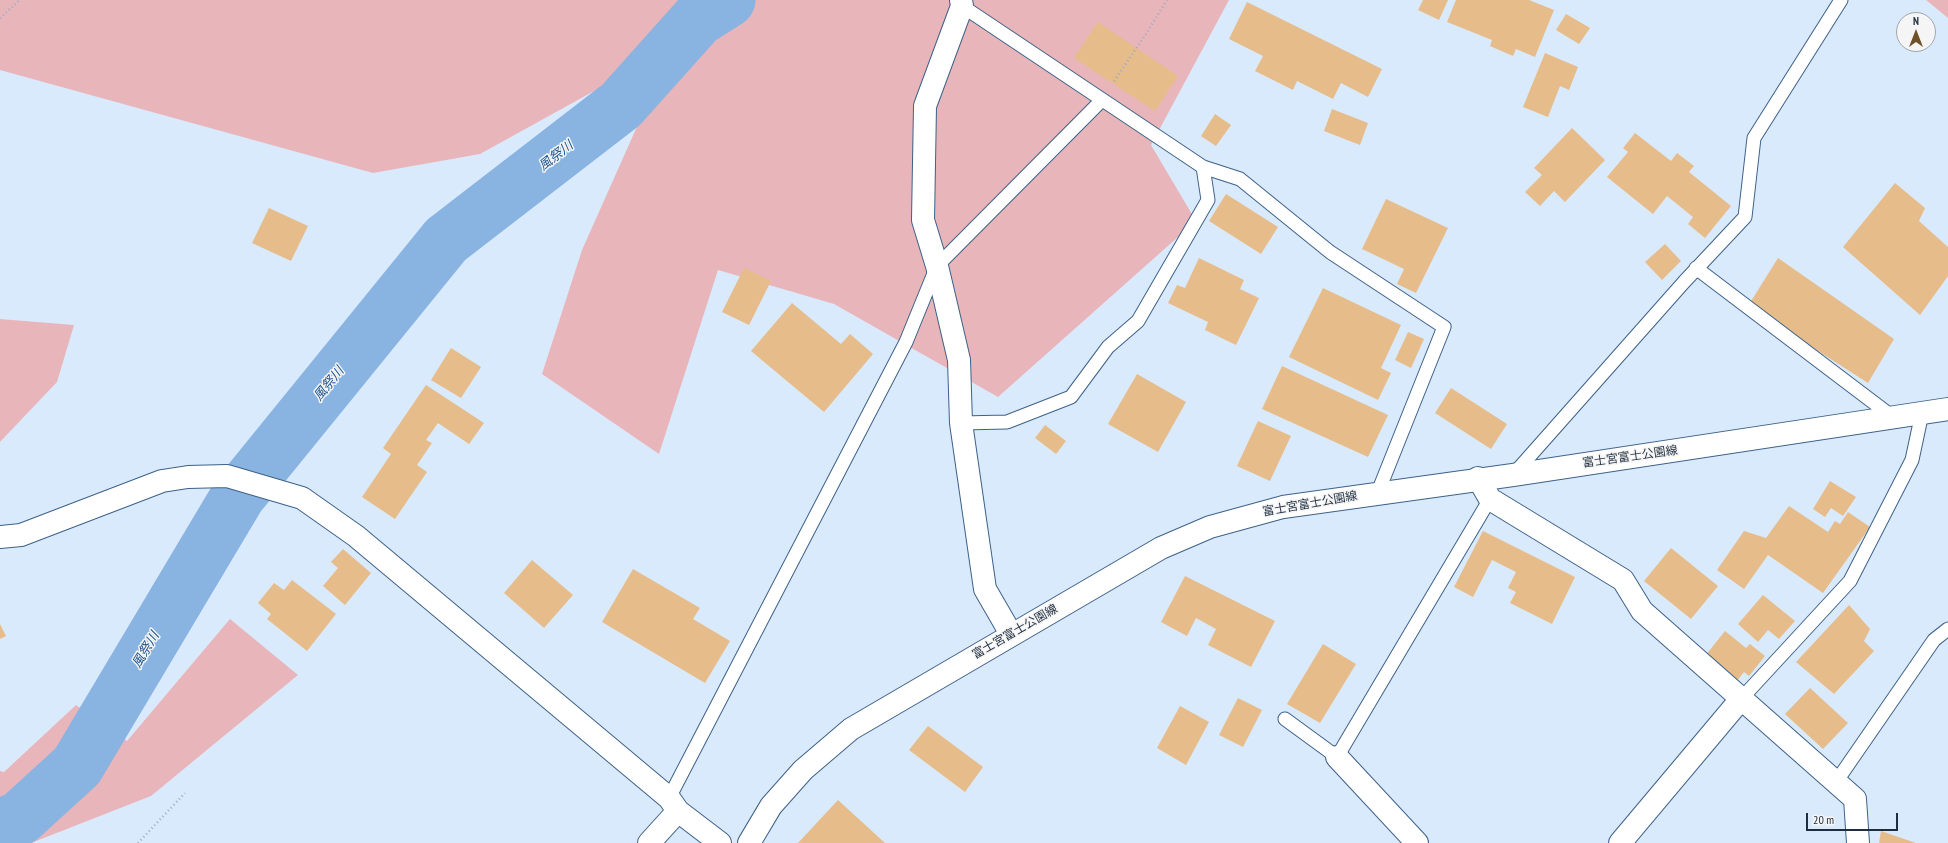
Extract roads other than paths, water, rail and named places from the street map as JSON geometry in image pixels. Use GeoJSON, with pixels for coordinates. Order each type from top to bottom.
{"type":"FeatureCollection","features":[{"type":"Feature","properties":{"kind":"street"},"geometry":{"type":"LineString","coordinates":[[961,3],[925,106],[923,220],[937,266],[959,360],[960,423],[985,589],[1011,634]]}},
{"type":"Feature","properties":{"kind":"street","name":"富士宮富士公園線"},"geometry":{"type":"LineString","coordinates":[[749,843],[771,806],[789,785],[803,770],[851,729],[1160,548],[1210,527],[1283,507],[1478,478],[1513,475],[1894,418],[1939,407]]}},
{"type":"Feature","properties":{"kind":"street"},"geometry":{"type":"LineString","coordinates":[[0,537],[22,535],[162,481],[188,477],[227,476],[302,498],[356,536],[720,843]]}},
{"type":"Feature","properties":{"kind":"street"},"geometry":{"type":"LineString","coordinates":[[1478,478],[1490,499],[1623,580],[1642,611],[1855,799],[1858,843]]}},
{"type":"Feature","properties":{"kind":"street"},"geometry":{"type":"LineString","coordinates":[[1620,843],[1741,699]]}},
{"type":"Feature","properties":{"kind":"street"},"geometry":{"type":"LineString","coordinates":[[1337,757],[1417,843]]}},
{"type":"Feature","properties":{"kind":"street"},"geometry":{"type":"LineString","coordinates":[[649,843],[674,805]]}},
{"type":"Feature","properties":{"kind":"lane"},"geometry":{"type":"LineString","coordinates":[[1513,475],[1696,268],[1746,216],[1754,138],[1841,0]]}},
{"type":"Feature","properties":{"kind":"lane"},"geometry":{"type":"LineString","coordinates":[[961,3],[1203,167],[1240,180],[1330,252],[1444,327],[1378,492]]}},
{"type":"Feature","properties":{"kind":"lane"},"geometry":{"type":"LineString","coordinates":[[674,805],[906,342],[937,266],[1102,100]]}},
{"type":"Feature","properties":{"kind":"lane"},"geometry":{"type":"LineString","coordinates":[[960,423],[1007,422],[1071,397],[1108,347],[1138,321],[1208,200],[1203,167]]}},
{"type":"Feature","properties":{"kind":"lane"},"geometry":{"type":"LineString","coordinates":[[1696,268],[1894,418]]}},
{"type":"Feature","properties":{"kind":"lane"},"geometry":{"type":"LineString","coordinates":[[1741,699],[1850,581],[1939,407]]}},
{"type":"Feature","properties":{"kind":"lane"},"geometry":{"type":"LineString","coordinates":[[1285,720],[1337,757],[1490,499]]}},
{"type":"Feature","properties":{"kind":"lane"},"geometry":{"type":"LineString","coordinates":[[1836,782],[1934,640],[1948,628]]}},
{"type":"Feature","properties":{"kind":"waterway","name":"風祭川"},"geometry":{"type":"LineString","coordinates":[[0,827],[20,818],[77,766],[238,496],[446,240],[621,105],[698,19],[728,0]]}}]}
